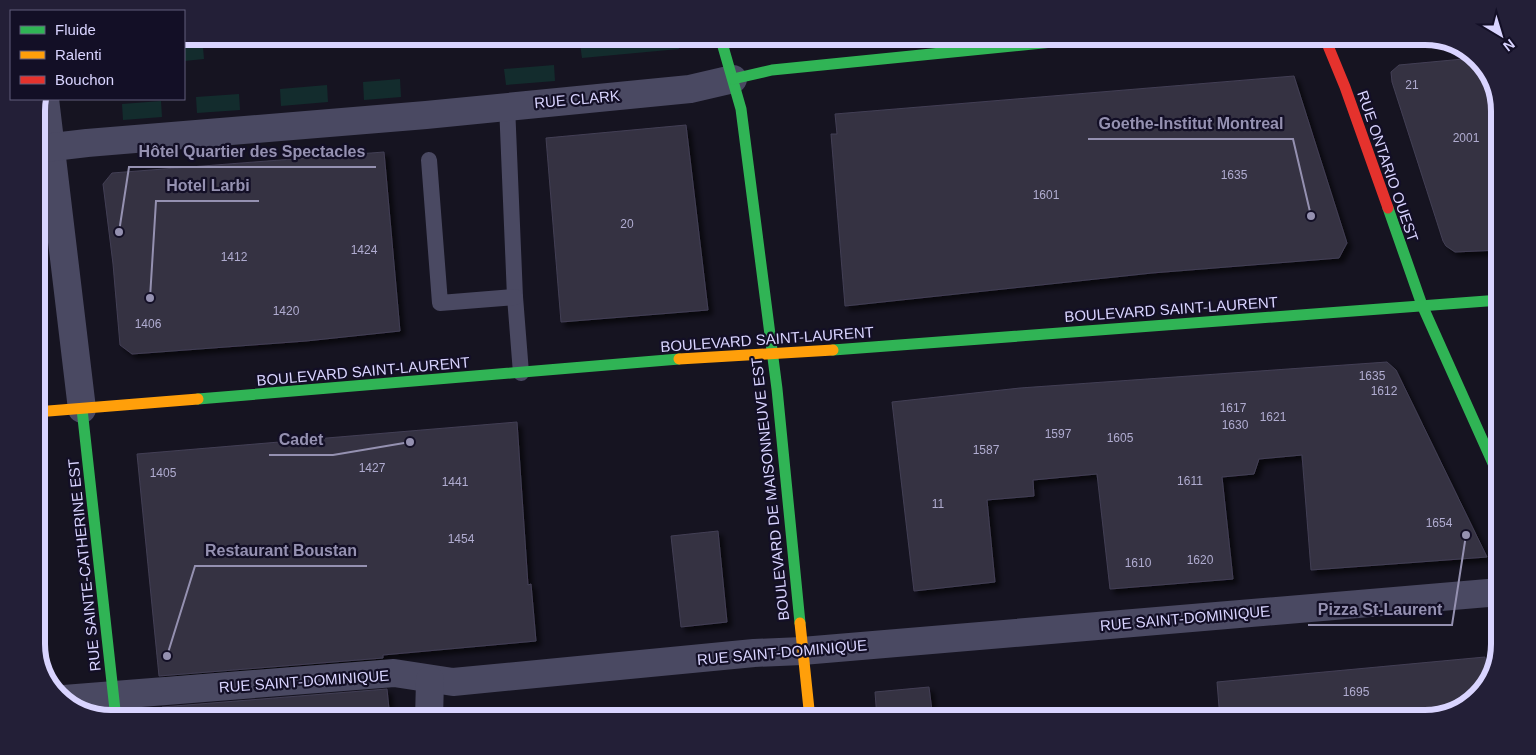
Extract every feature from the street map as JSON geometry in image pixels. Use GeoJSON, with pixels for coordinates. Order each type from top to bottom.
{"type":"FeatureCollection","features":[{"type":"Feature","properties":{"kind":"main road","name":"BOULEVARD DE MAISONNEUVE EST"},"geometry":{"type":"LineString","coordinates":[[723,45],[742,115],[776,389],[809,710]]}},
{"type":"Feature","properties":{"kind":"main road","name":"RUE CLARK"},"geometry":{"type":"LineString","coordinates":[[733,79],[772,70],[1023,45]]}},
{"type":"Feature","properties":{"kind":"main road","name":"RUE ONTARIO OUEST"},"geometry":{"type":"LineString","coordinates":[[1328,45],[1345,87],[1422,305],[1491,459]]}},
{"type":"Feature","properties":{"kind":"main road","name":"BOULEVARD SAINT-LAURENT"},"geometry":{"type":"LineString","coordinates":[[45,411],[521,373],[1491,301]]}},
{"type":"Feature","properties":{"kind":"main road","name":"RUE SAINTE-CATHERINE EST"},"geometry":{"type":"LineString","coordinates":[[82,409],[114,707]]}},
{"type":"Feature","properties":{"kind":"street","name":"RUE CLARK"},"geometry":{"type":"LineString","coordinates":[[45,148],[87,142],[417,115],[690,89],[733,79]]}},
{"type":"Feature","properties":{"kind":"street"},"geometry":{"type":"LineString","coordinates":[[45,161],[82,409]]}},
{"type":"Feature","properties":{"kind":"street","name":"RUE SAINT-DOMINIQUE"},"geometry":{"type":"LineString","coordinates":[[79,701],[114,707],[394,673],[453,682],[744,654],[802,651],[1491,593]]}},
{"type":"Feature","properties":{"kind":"street"},"geometry":{"type":"LineString","coordinates":[[429,710],[430,680]]}},
{"type":"Feature","properties":{"kind":"lane"},"geometry":{"type":"LineString","coordinates":[[507,106],[515,297],[521,373]]}},
{"type":"Feature","properties":{"kind":"lane"},"geometry":{"type":"LineString","coordinates":[[429,160],[440,303],[515,297]]}},
{"type":"Feature","properties":{"kind":"green space"},"geometry":{"type":"Polygon","coordinates":[[[185,45],[203,45],[204,59],[185,61],[185,45]]]}},
{"type":"Feature","properties":{"kind":"green space"},"geometry":{"type":"Polygon","coordinates":[[[580,45],[678,45],[679,49],[582,58],[580,45]]]}},
{"type":"Feature","properties":{"kind":"green space"},"geometry":{"type":"Polygon","coordinates":[[[554,65],[555,81],[506,85],[504,69],[554,65]]]}},
{"type":"Feature","properties":{"kind":"green space"},"geometry":{"type":"Polygon","coordinates":[[[400,79],[401,97],[364,100],[363,82],[400,79]]]}},
{"type":"Feature","properties":{"kind":"green space"},"geometry":{"type":"Polygon","coordinates":[[[327,85],[328,102],[281,106],[280,89],[327,85]]]}},
{"type":"Feature","properties":{"kind":"green space"},"geometry":{"type":"Polygon","coordinates":[[[239,94],[240,110],[197,113],[196,97],[239,94]]]}},
{"type":"Feature","properties":{"kind":"green space"},"geometry":{"type":"Polygon","coordinates":[[[161,101],[162,117],[123,120],[122,104],[161,101]]]}},
{"type":"Feature","properties":{"kind":"building"},"geometry":{"type":"Polygon","coordinates":[[[1464,59],[1484,82],[1491,107],[1491,250],[1455,252],[1446,246],[1443,241],[1392,82],[1391,72],[1399,65],[1464,59]]]}},
{"type":"Feature","properties":{"kind":"building"},"geometry":{"type":"Polygon","coordinates":[[[1294,76],[1347,243],[1339,258],[1152,273],[845,306],[831,134],[837,134],[835,114],[1294,76]]]}},
{"type":"Feature","properties":{"kind":"building"},"geometry":{"type":"Polygon","coordinates":[[[686,125],[708,310],[561,322],[546,138],[686,125]]]}},
{"type":"Feature","properties":{"kind":"building"},"geometry":{"type":"Polygon","coordinates":[[[384,152],[400,331],[306,341],[132,354],[120,345],[113,264],[103,184],[112,173],[384,152]]]}},
{"type":"Feature","properties":{"kind":"building"},"geometry":{"type":"Polygon","coordinates":[[[1387,362],[1396,370],[1487,557],[1311,570],[1302,455],[1259,459],[1254,474],[1222,477],[1233,579],[1110,589],[1097,474],[1033,480],[1034,496],[987,500],[995,582],[914,591],[892,402],[1020,388],[1387,362]]]}},
{"type":"Feature","properties":{"kind":"building"},"geometry":{"type":"Polygon","coordinates":[[[517,422],[528,585],[531,584],[536,641],[383,655],[383,658],[159,676],[137,454],[517,422]]]}},
{"type":"Feature","properties":{"kind":"building"},"geometry":{"type":"Polygon","coordinates":[[[718,531],[727,622],[681,627],[671,536],[718,531]]]}},
{"type":"Feature","properties":{"kind":"building"},"geometry":{"type":"Polygon","coordinates":[[[1485,657],[1486,668],[1480,680],[1461,699],[1437,709],[1424,710],[1219,710],[1217,682],[1485,657]]]}},
{"type":"Feature","properties":{"kind":"building"},"geometry":{"type":"Polygon","coordinates":[[[929,687],[932,710],[876,710],[875,692],[929,687]]]}},
{"type":"Feature","properties":{"kind":"building"},"geometry":{"type":"Polygon","coordinates":[[[387,689],[389,710],[162,710],[162,707],[387,689]]]}},
{"type":"Feature","properties":{"kind":"traffic: fast"},"geometry":{"type":"LineString","coordinates":[[723,45],[741,109],[777,389],[800,623]]}},
{"type":"Feature","properties":{"kind":"traffic: fast"},"geometry":{"type":"LineString","coordinates":[[733,79],[772,70],[1022,45]]}},
{"type":"Feature","properties":{"kind":"traffic: fast"},"geometry":{"type":"LineString","coordinates":[[1388,208],[1422,305],[1491,459]]}},
{"type":"Feature","properties":{"kind":"traffic: fast"},"geometry":{"type":"LineString","coordinates":[[833,350],[1491,301]]}},
{"type":"Feature","properties":{"kind":"traffic: fast"},"geometry":{"type":"LineString","coordinates":[[198,399],[679,359]]}},
{"type":"Feature","properties":{"kind":"traffic: fast"},"geometry":{"type":"LineString","coordinates":[[82,409],[115,710]]}},
{"type":"Feature","properties":{"kind":"traffic: slow"},"geometry":{"type":"LineString","coordinates":[[679,359],[833,350]]}},
{"type":"Feature","properties":{"kind":"traffic: slow"},"geometry":{"type":"LineString","coordinates":[[45,411],[198,399]]}},
{"type":"Feature","properties":{"kind":"traffic: slow"},"geometry":{"type":"LineString","coordinates":[[800,623],[809,710]]}},
{"type":"Feature","properties":{"kind":"traffic: jam"},"geometry":{"type":"LineString","coordinates":[[1328,45],[1345,87],[1388,208]]}},
{"type":"Feature","properties":{"kind":"place","name":"Goethe-Institut Montreal"},"geometry":{"type":"Point","coordinates":[1311,216]}},
{"type":"Feature","properties":{"kind":"place","name":"Hôtel Quartier des Spectacles"},"geometry":{"type":"Point","coordinates":[119,232]}},
{"type":"Feature","properties":{"kind":"place","name":"Hotel Larbi"},"geometry":{"type":"Point","coordinates":[150,298]}},
{"type":"Feature","properties":{"kind":"place","name":"Cadet"},"geometry":{"type":"Point","coordinates":[410,442]}},
{"type":"Feature","properties":{"kind":"place","name":"Pizza St-Laurent"},"geometry":{"type":"Point","coordinates":[1466,535]}},
{"type":"Feature","properties":{"kind":"place","name":"Restaurant Boustan"},"geometry":{"type":"Point","coordinates":[167,656]}}]}
